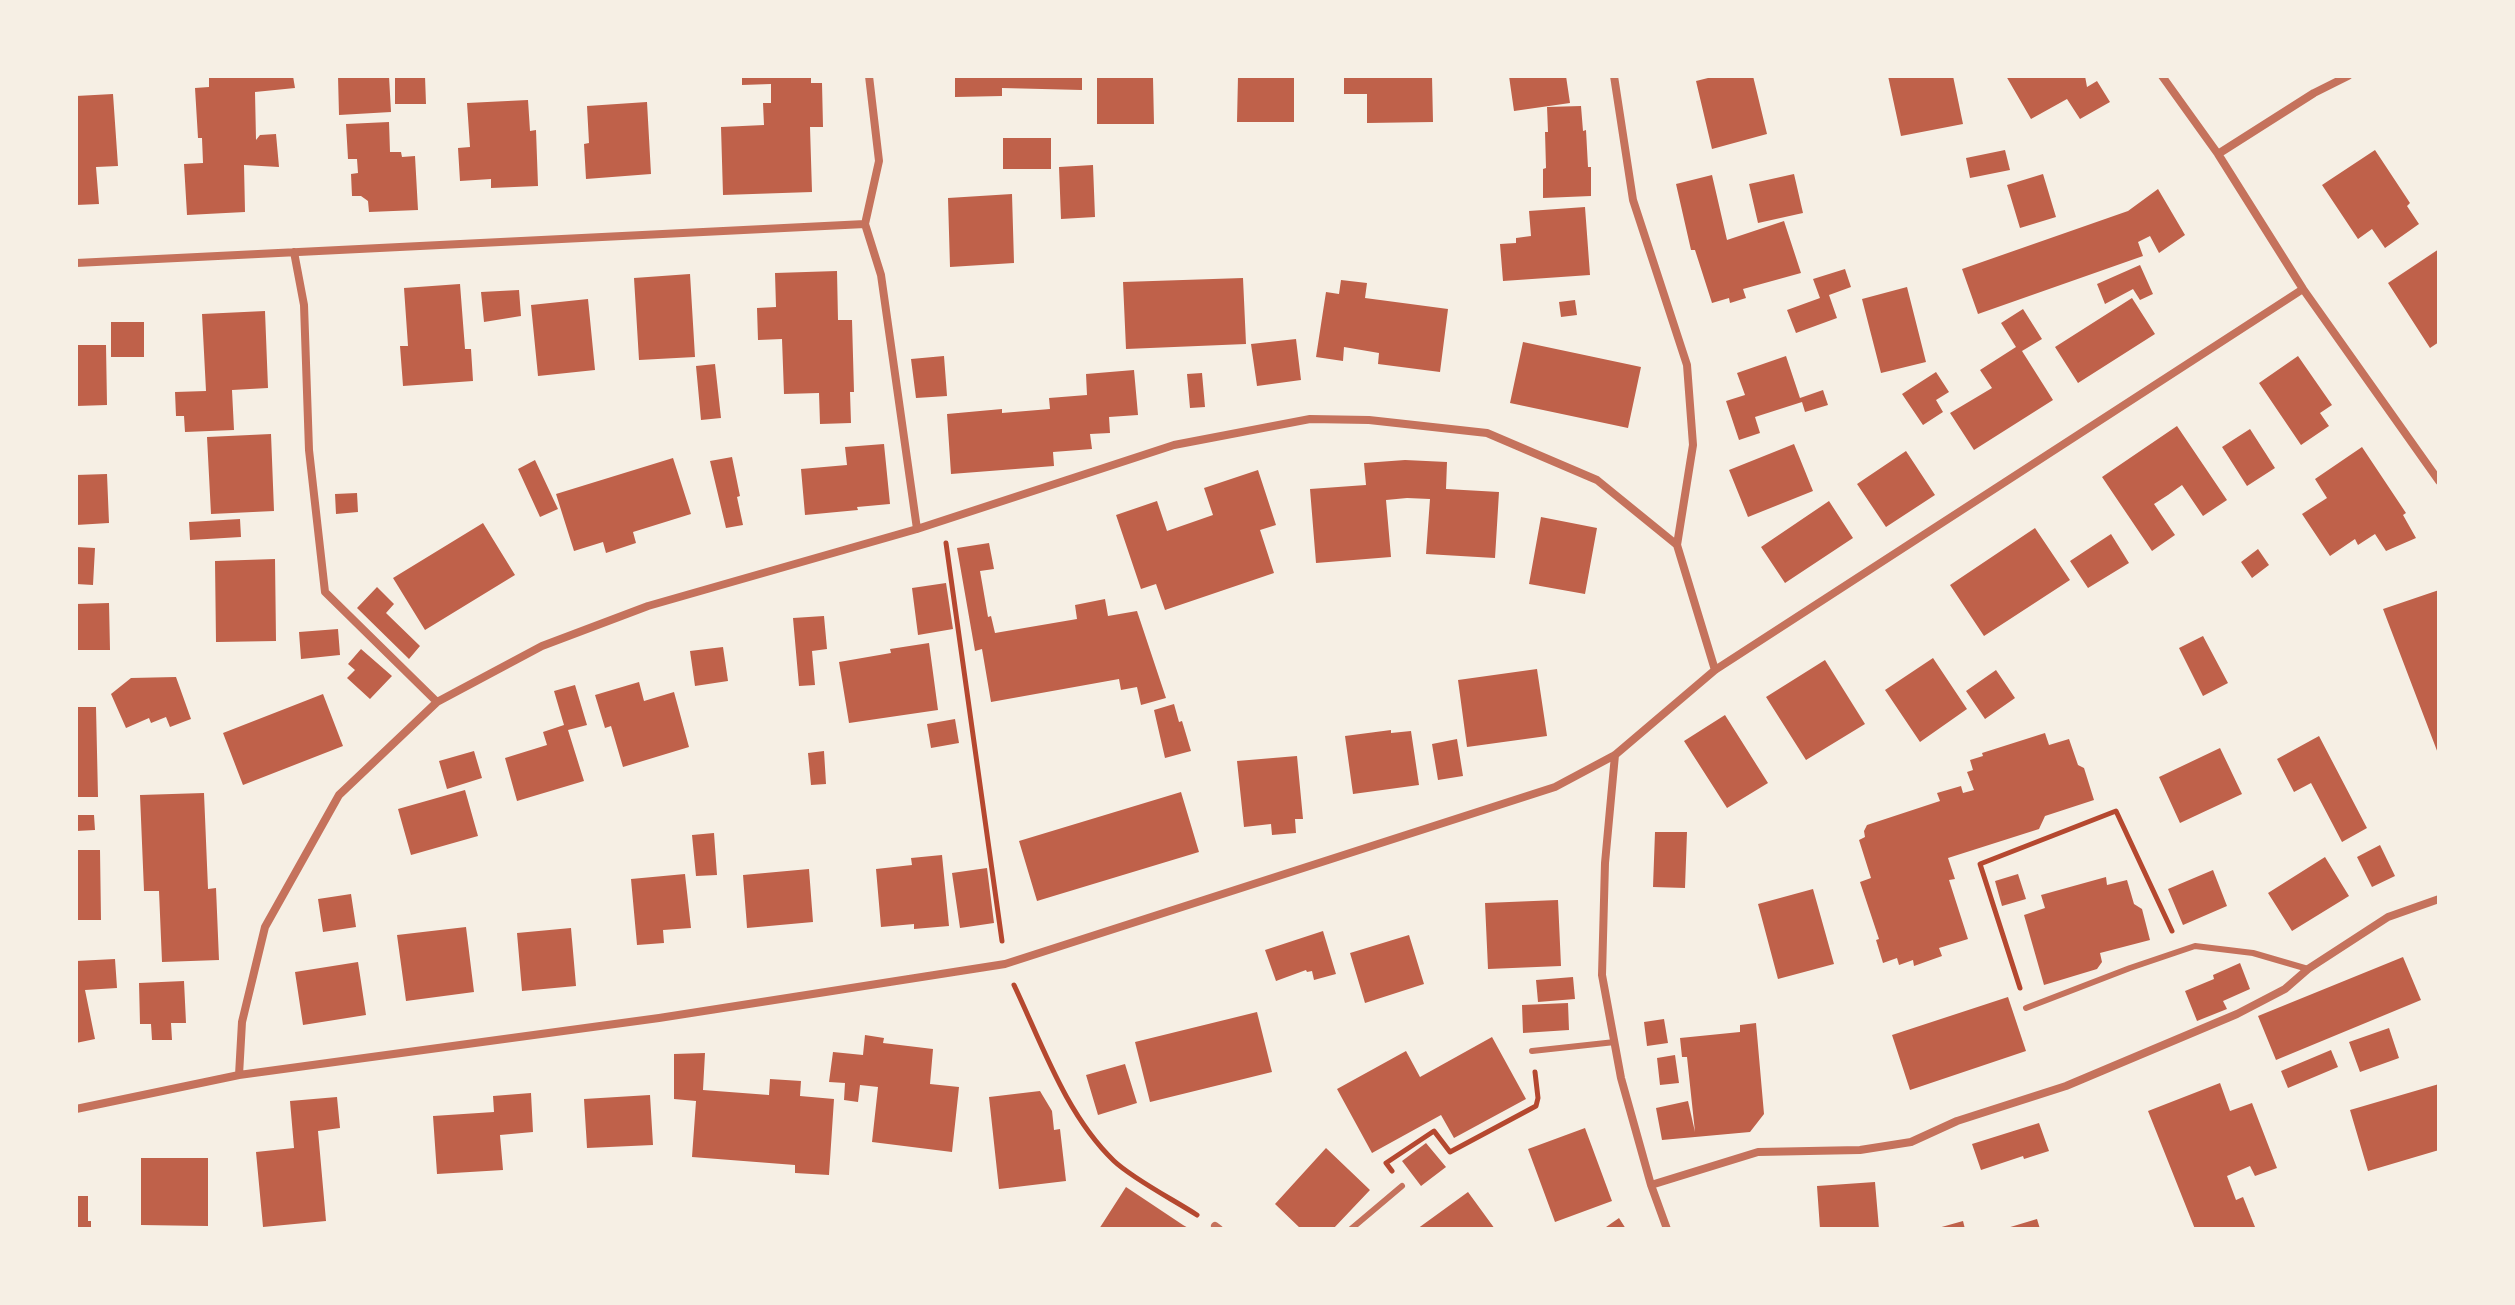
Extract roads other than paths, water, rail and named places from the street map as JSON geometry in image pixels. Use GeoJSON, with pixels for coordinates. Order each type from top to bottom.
{"type":"FeatureCollection","features":[{"type":"Feature","properties":{"kind":"street"},"geometry":{"type":"LineString","coordinates":[[869,76],[879,161],[865,224],[881,275],[917,529]]}},
{"type":"Feature","properties":{"kind":"street"},"geometry":{"type":"LineString","coordinates":[[1614,76],[1633,200],[1687,365],[1693,445],[1677,545],[1715,670]]}},
{"type":"Feature","properties":{"kind":"street"},"geometry":{"type":"LineString","coordinates":[[2162,76],[2218,154],[2303,289],[2439,481]]}},
{"type":"Feature","properties":{"kind":"street"},"geometry":{"type":"LineString","coordinates":[[2218,154],[2314,93],[2348,76]]}},
{"type":"Feature","properties":{"kind":"street"},"geometry":{"type":"LineString","coordinates":[[76,263],[865,224]]}},
{"type":"Feature","properties":{"kind":"street"},"geometry":{"type":"LineString","coordinates":[[294,252],[304,305],[309,450],[325,592],[437,702]]}},
{"type":"Feature","properties":{"kind":"street"},"geometry":{"type":"LineString","coordinates":[[76,1109],[239,1075],[659,1018],[1005,964],[1555,787],[1615,755],[1715,670],[2303,289]]}},
{"type":"Feature","properties":{"kind":"street"},"geometry":{"type":"LineString","coordinates":[[239,1075],[242,1022],[265,927],[339,795],[437,702],[542,646],[648,606],[917,529],[1174,445],[1310,419],[1369,420],[1487,433],[1597,480],[1677,545]]}},
{"type":"Feature","properties":{"kind":"street"},"geometry":{"type":"LineString","coordinates":[[1615,755],[1605,863],[1602,975],[1621,1078],[1651,1185],[1667,1229]]}},
{"type":"Feature","properties":{"kind":"street"},"geometry":{"type":"LineString","coordinates":[[1651,1185],[1758,1152],[1860,1150],[1911,1142],[1957,1121],[2066,1086],[2237,1014],[2285,989],[2308,969],[2388,917],[2439,899]]}},
{"type":"Feature","properties":{"kind":"lane"},"geometry":{"type":"LineString","coordinates":[[2026,1008],[2195,946],[2253,953],[2308,969]]}},
{"type":"Feature","properties":{"kind":"lane"},"geometry":{"type":"LineString","coordinates":[[1532,1051],[1615,1042]]}},
{"type":"Feature","properties":{"kind":"lane"},"geometry":{"type":"LineString","coordinates":[[1351,1229],[1402,1186]]}}]}
